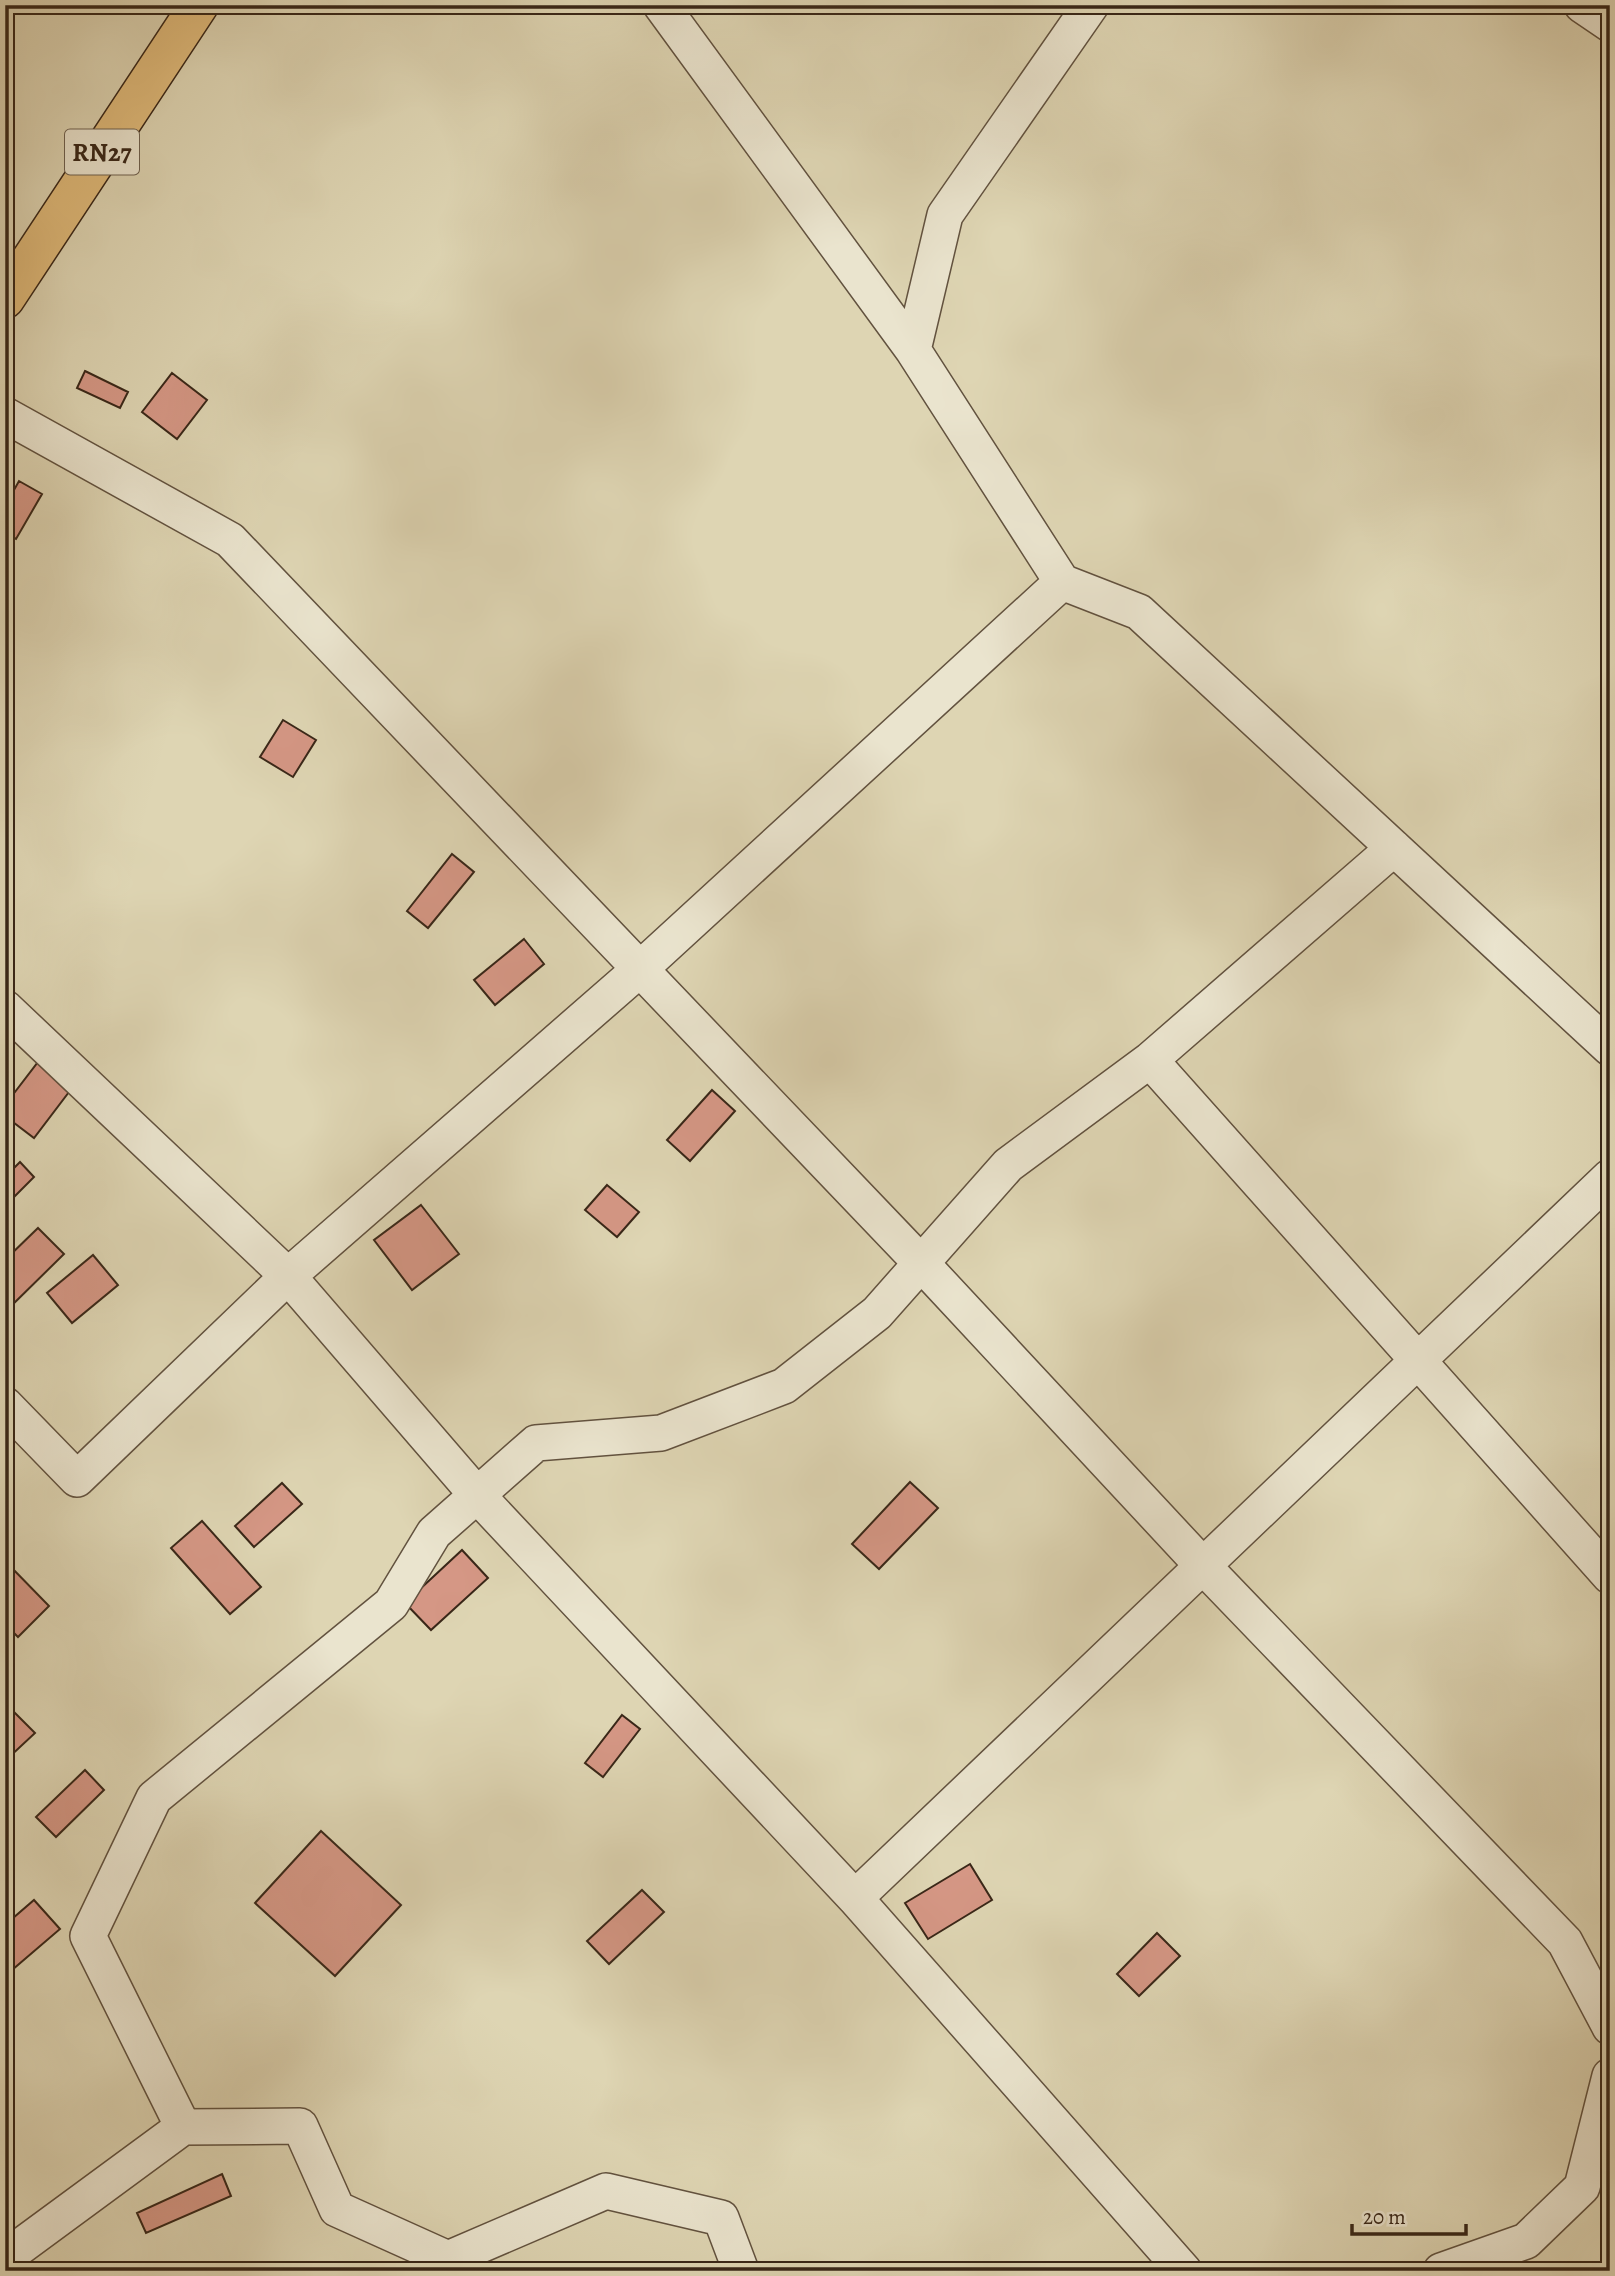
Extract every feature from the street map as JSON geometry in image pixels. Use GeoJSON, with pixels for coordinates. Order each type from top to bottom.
{"type":"FeatureCollection","features":[{"type":"Feature","properties":{"kind":"main road","name":"RN27"},"geometry":{"type":"LineString","coordinates":[[5,299],[199,5]]}},
{"type":"Feature","properties":{"kind":"street"},"geometry":{"type":"LineString","coordinates":[[661,5],[913,350],[1062,582],[1139,612],[1610,1048]]}},
{"type":"Feature","properties":{"kind":"street"},"geometry":{"type":"LineString","coordinates":[[913,350],[945,215],[1091,5]]}},
{"type":"Feature","properties":{"kind":"street"},"geometry":{"type":"LineString","coordinates":[[1582,5],[1610,24]]}},
{"type":"Feature","properties":{"kind":"street"},"geometry":{"type":"LineString","coordinates":[[5,415],[230,540],[921,1263],[1203,1566],[1565,1942],[1610,2027]]}},
{"type":"Feature","properties":{"kind":"street"},"geometry":{"type":"LineString","coordinates":[[5,1405],[76,1479],[288,1276],[640,969],[1062,582]]}},
{"type":"Feature","properties":{"kind":"street"},"geometry":{"type":"LineString","coordinates":[[183,2127],[89,1936],[154,1798],[391,1604],[434,1533],[536,1443],[661,1433],[784,1386],[877,1313],[1008,1165],[1150,1060],[1394,848]]}},
{"type":"Feature","properties":{"kind":"street"},"geometry":{"type":"LineString","coordinates":[[5,1008],[288,1276],[477,1495],[855,1898],[1184,2271]]}},
{"type":"Feature","properties":{"kind":"street"},"geometry":{"type":"LineString","coordinates":[[1150,1060],[1610,1576]]}},
{"type":"Feature","properties":{"kind":"street"},"geometry":{"type":"LineString","coordinates":[[855,1898],[1610,1177]]}},
{"type":"Feature","properties":{"kind":"street"},"geometry":{"type":"LineString","coordinates":[[1441,2271],[1526,2241],[1581,2187],[1610,2076]]}},
{"type":"Feature","properties":{"kind":"street"},"geometry":{"type":"LineString","coordinates":[[5,2258],[183,2127],[300,2126],[337,2209],[451,2265],[606,2191],[721,2218],[741,2271]]}},
{"type":"Feature","properties":{"kind":"building"},"geometry":{"type":"Polygon","coordinates":[[[85,371],[128,392],[120,408],[77,388],[85,371]]]}},
{"type":"Feature","properties":{"kind":"building"},"geometry":{"type":"Polygon","coordinates":[[[172,373],[207,400],[177,439],[142,412],[172,373]]]}},
{"type":"Feature","properties":{"kind":"building"},"geometry":{"type":"Polygon","coordinates":[[[19,481],[42,494],[16,539],[5,533],[5,506],[19,481]]]}},
{"type":"Feature","properties":{"kind":"building"},"geometry":{"type":"Polygon","coordinates":[[[283,720],[316,740],[293,777],[260,757],[283,720]]]}},
{"type":"Feature","properties":{"kind":"building"},"geometry":{"type":"Polygon","coordinates":[[[452,854],[474,872],[428,928],[407,911],[452,854]]]}},
{"type":"Feature","properties":{"kind":"building"},"geometry":{"type":"Polygon","coordinates":[[[524,939],[544,964],[495,1005],[474,980],[524,939]]]}},
{"type":"Feature","properties":{"kind":"building"},"geometry":{"type":"Polygon","coordinates":[[[38,1062],[72,1088],[34,1138],[5,1116],[5,1105],[38,1062]]]}},
{"type":"Feature","properties":{"kind":"building"},"geometry":{"type":"Polygon","coordinates":[[[712,1090],[735,1111],[690,1161],[667,1140],[712,1090]]]}},
{"type":"Feature","properties":{"kind":"building"},"geometry":{"type":"Polygon","coordinates":[[[20,1162],[34,1177],[5,1206],[5,1177],[20,1162]]]}},
{"type":"Feature","properties":{"kind":"building"},"geometry":{"type":"Polygon","coordinates":[[[607,1185],[639,1212],[617,1237],[585,1210],[607,1185]]]}},
{"type":"Feature","properties":{"kind":"building"},"geometry":{"type":"Polygon","coordinates":[[[421,1205],[459,1254],[412,1290],[374,1240],[421,1205]]]}},
{"type":"Feature","properties":{"kind":"building"},"geometry":{"type":"Polygon","coordinates":[[[38,1228],[64,1254],[5,1312],[5,1260],[38,1228]]]}},
{"type":"Feature","properties":{"kind":"building"},"geometry":{"type":"Polygon","coordinates":[[[93,1255],[118,1285],[72,1323],[47,1293],[93,1255]]]}},
{"type":"Feature","properties":{"kind":"building"},"geometry":{"type":"Polygon","coordinates":[[[910,1482],[938,1508],[879,1569],[852,1544],[910,1482]]]}},
{"type":"Feature","properties":{"kind":"building"},"geometry":{"type":"Polygon","coordinates":[[[282,1483],[302,1504],[254,1547],[235,1526],[282,1483]]]}},
{"type":"Feature","properties":{"kind":"building"},"geometry":{"type":"Polygon","coordinates":[[[202,1521],[261,1587],[230,1614],[171,1548],[202,1521]]]}},
{"type":"Feature","properties":{"kind":"building"},"geometry":{"type":"Polygon","coordinates":[[[462,1550],[488,1578],[431,1630],[405,1603],[462,1550]]]}},
{"type":"Feature","properties":{"kind":"building"},"geometry":{"type":"Polygon","coordinates":[[[8,1564],[49,1606],[18,1637],[5,1624],[5,1567],[8,1564]]]}},
{"type":"Feature","properties":{"kind":"building"},"geometry":{"type":"Polygon","coordinates":[[[15,1713],[35,1733],[5,1761],[5,1723],[15,1713]]]}},
{"type":"Feature","properties":{"kind":"building"},"geometry":{"type":"Polygon","coordinates":[[[622,1715],[640,1729],[603,1777],[585,1763],[622,1715]]]}},
{"type":"Feature","properties":{"kind":"building"},"geometry":{"type":"Polygon","coordinates":[[[85,1770],[104,1790],[56,1837],[36,1817],[85,1770]]]}},
{"type":"Feature","properties":{"kind":"building"},"geometry":{"type":"Polygon","coordinates":[[[321,1831],[401,1905],[335,1976],[255,1903],[321,1831]]]}},
{"type":"Feature","properties":{"kind":"building"},"geometry":{"type":"Polygon","coordinates":[[[970,1864],[992,1900],[928,1939],[905,1903],[970,1864]]]}},
{"type":"Feature","properties":{"kind":"building"},"geometry":{"type":"Polygon","coordinates":[[[642,1890],[664,1912],[609,1964],[587,1941],[642,1890]]]}},
{"type":"Feature","properties":{"kind":"building"},"geometry":{"type":"Polygon","coordinates":[[[34,1900],[60,1929],[5,1976],[5,1925],[34,1900]]]}},
{"type":"Feature","properties":{"kind":"building"},"geometry":{"type":"Polygon","coordinates":[[[1157,1933],[1180,1956],[1139,1996],[1117,1974],[1157,1933]]]}},
{"type":"Feature","properties":{"kind":"building"},"geometry":{"type":"Polygon","coordinates":[[[222,2174],[231,2196],[146,2233],[137,2213],[222,2174]]]}}]}
